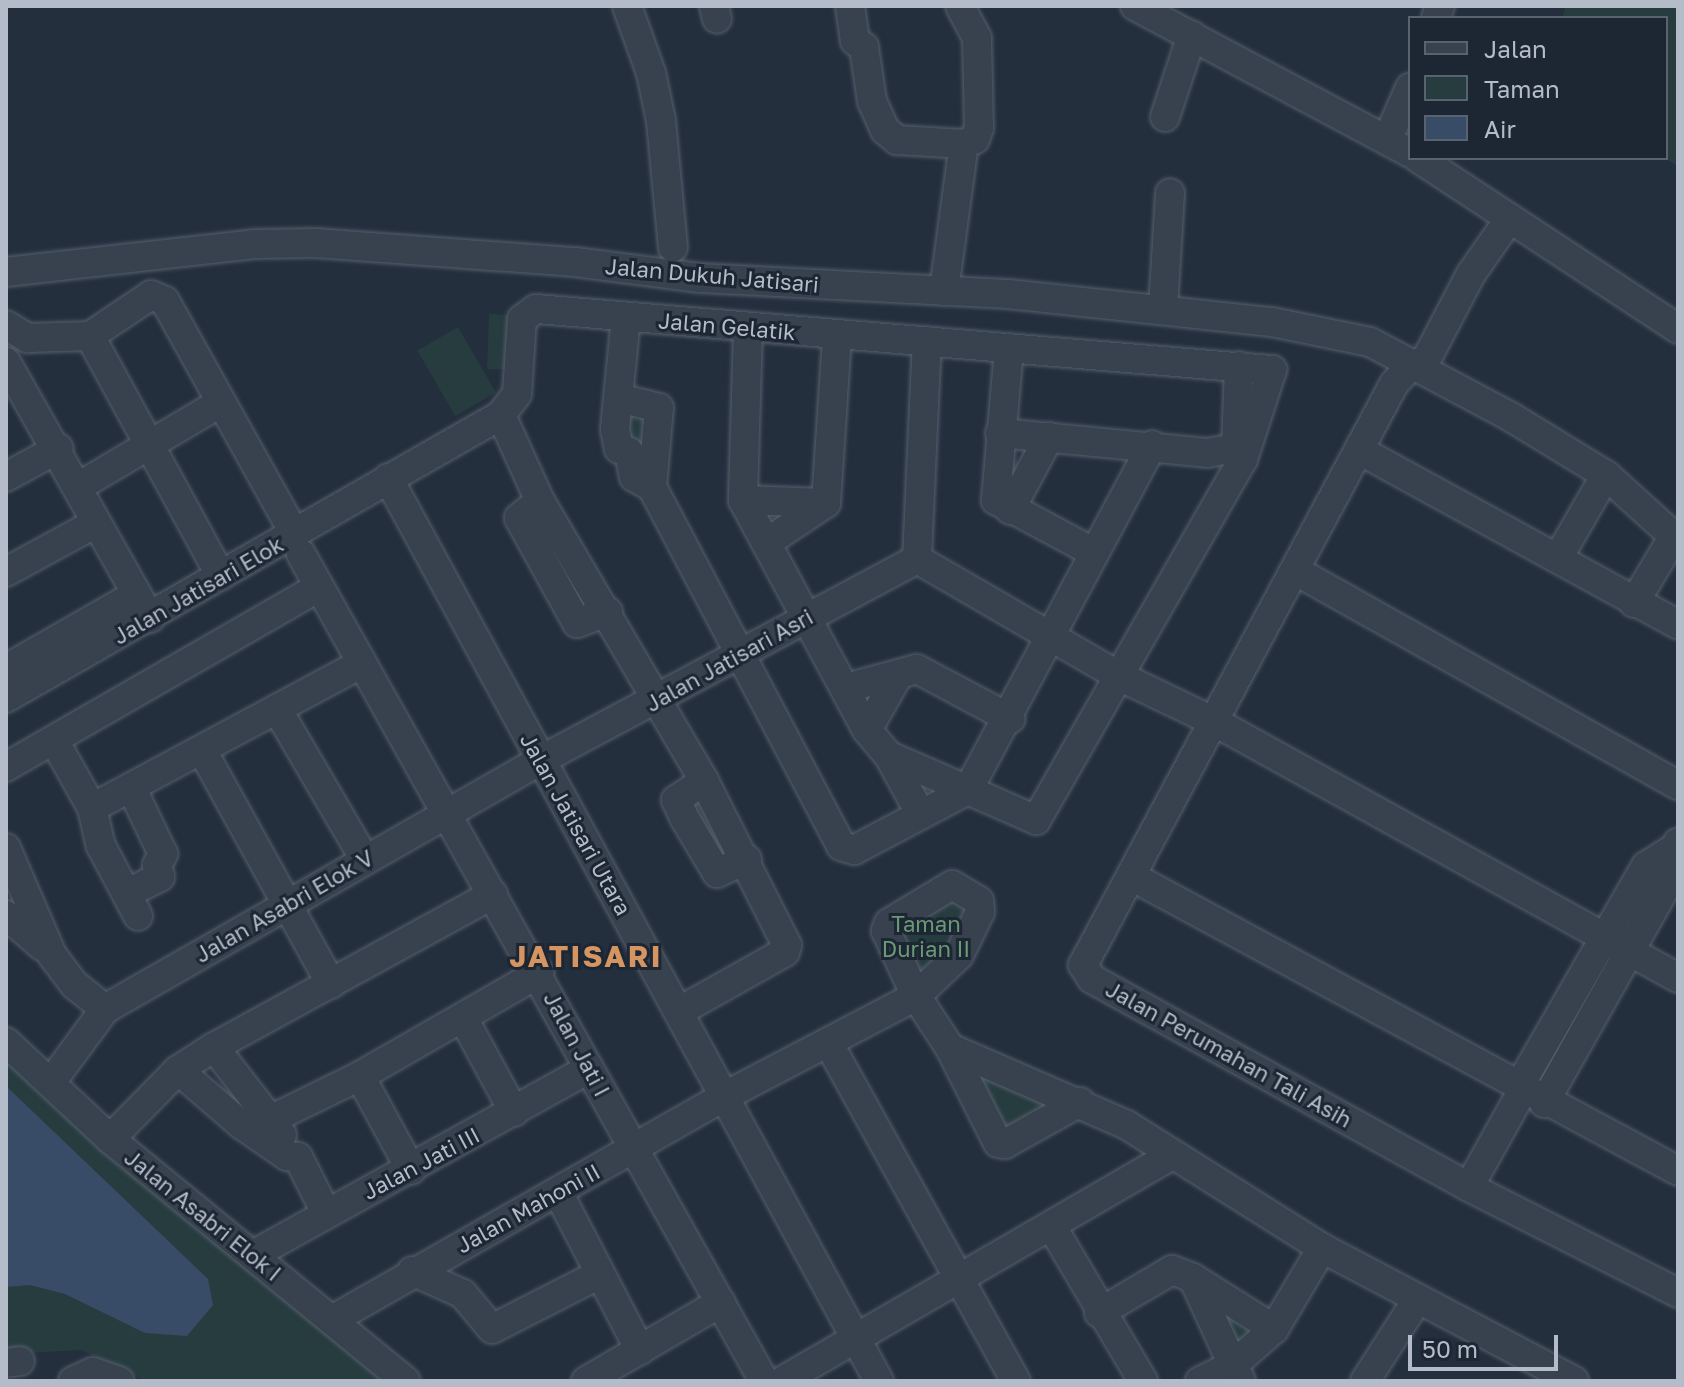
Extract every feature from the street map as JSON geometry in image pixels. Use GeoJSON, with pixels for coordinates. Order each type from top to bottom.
{"type":"FeatureCollection","features":[{"type":"Feature","properties":{"kind":"street"},"geometry":{"type":"LineString","coordinates":[[627,6],[651,73],[661,121],[673,247]]}},
{"type":"Feature","properties":{"kind":"street"},"geometry":{"type":"LineString","coordinates":[[850,6],[855,41],[864,47],[872,101],[885,130],[897,140],[964,144],[972,143],[979,128],[977,38],[960,6]]}},
{"type":"Feature","properties":{"kind":"street"},"geometry":{"type":"LineString","coordinates":[[1135,6],[1179,21],[1399,145],[1408,98]]}},
{"type":"Feature","properties":{"kind":"street"},"geometry":{"type":"LineString","coordinates":[[1165,117],[1179,21]]}},
{"type":"Feature","properties":{"kind":"street"},"geometry":{"type":"LineString","coordinates":[[944,291],[964,144]]}},
{"type":"Feature","properties":{"kind":"street"},"geometry":{"type":"LineString","coordinates":[[1421,160],[1678,329]]}},
{"type":"Feature","properties":{"kind":"street"},"geometry":{"type":"LineString","coordinates":[[1163,308],[1170,193]]}},
{"type":"Feature","properties":{"kind":"street"},"geometry":{"type":"LineString","coordinates":[[1411,365],[1426,360],[1471,274],[1510,218]]}},
{"type":"Feature","properties":{"kind":"street","name":"Jalan Dukuh Jatisari"},"geometry":{"type":"LineString","coordinates":[[6,272],[283,242],[575,262],[700,278],[944,291],[1163,308],[1350,336],[1411,365],[1606,475],[1676,538]]}},
{"type":"Feature","properties":{"kind":"street","name":"Jalan Jati I"},"geometry":{"type":"LineString","coordinates":[[90,336],[157,295],[172,312],[361,664],[539,973],[587,1070],[635,1149],[764,1381]]}},
{"type":"Feature","properties":{"kind":"street","name":"Jalan Gelatik"},"geometry":{"type":"LineString","coordinates":[[501,415],[517,394],[522,319],[527,312],[626,317],[1272,370],[1240,453]]}},
{"type":"Feature","properties":{"kind":"street"},"geometry":{"type":"LineString","coordinates":[[626,317],[619,398],[619,449],[629,452],[634,477],[652,487]]}},
{"type":"Feature","properties":{"kind":"street"},"geometry":{"type":"LineString","coordinates":[[6,325],[28,338],[90,336],[146,445],[221,576]]}},
{"type":"Feature","properties":{"kind":"street"},"geometry":{"type":"LineString","coordinates":[[748,329],[743,500],[867,730],[889,756],[920,813]]}},
{"type":"Feature","properties":{"kind":"street"},"geometry":{"type":"LineString","coordinates":[[826,503],[837,336]]}},
{"type":"Feature","properties":{"kind":"street"},"geometry":{"type":"LineString","coordinates":[[927,341],[917,559],[1119,676],[1215,722],[1678,978]]}},
{"type":"Feature","properties":{"kind":"street"},"geometry":{"type":"LineString","coordinates":[[1009,348],[994,494],[1010,510],[1093,552]]}},
{"type":"Feature","properties":{"kind":"street","name":"Jalan Perumahan Tali Asih"},"geometry":{"type":"LineString","coordinates":[[1411,365],[1359,450],[1083,965],[1087,974],[1469,1187],[1678,1293]]}},
{"type":"Feature","properties":{"kind":"street"},"geometry":{"type":"LineString","coordinates":[[889,756],[1032,821],[1039,818],[1240,453],[1239,366]]}},
{"type":"Feature","properties":{"kind":"street"},"geometry":{"type":"LineString","coordinates":[[7,367],[59,448],[142,606]]}},
{"type":"Feature","properties":{"kind":"street"},"geometry":{"type":"LineString","coordinates":[[619,398],[659,408],[652,487],[841,846],[854,850],[968,790],[1011,719],[1054,637],[1093,552],[1152,445]]}},
{"type":"Feature","properties":{"kind":"street"},"geometry":{"type":"LineString","coordinates":[[78,487],[220,403]]}},
{"type":"Feature","properties":{"kind":"street"},"geometry":{"type":"LineString","coordinates":[[501,415],[540,501],[608,612],[704,781],[785,937],[785,952],[680,1011]]}},
{"type":"Feature","properties":{"kind":"street","name":"Jalan Jatisari Elok"},"geometry":{"type":"LineString","coordinates":[[6,669],[142,606],[298,544],[388,478],[501,415]]}},
{"type":"Feature","properties":{"kind":"street"},"geometry":{"type":"LineString","coordinates":[[1000,433],[1152,445],[1207,453],[1240,453]]}},
{"type":"Feature","properties":{"kind":"street"},"geometry":{"type":"LineString","coordinates":[[1010,510],[1049,437]]}},
{"type":"Feature","properties":{"kind":"street"},"geometry":{"type":"LineString","coordinates":[[6,477],[59,448]]}},
{"type":"Feature","properties":{"kind":"street"},"geometry":{"type":"LineString","coordinates":[[1359,450],[1678,625]]}},
{"type":"Feature","properties":{"kind":"street"},"geometry":{"type":"LineString","coordinates":[[1558,558],[1606,475]]}},
{"type":"Feature","properties":{"kind":"street","name":"Jalan Jatisari Utara"},"geometry":{"type":"LineString","coordinates":[[388,478],[879,1381]]}},
{"type":"Feature","properties":{"kind":"street"},"geometry":{"type":"LineString","coordinates":[[743,500],[826,503]]}},
{"type":"Feature","properties":{"kind":"street"},"geometry":{"type":"LineString","coordinates":[[766,543],[826,503]]}},
{"type":"Feature","properties":{"kind":"street"},"geometry":{"type":"LineString","coordinates":[[6,572],[96,523]]}},
{"type":"Feature","properties":{"kind":"street"},"geometry":{"type":"LineString","coordinates":[[1634,603],[1676,538]]}},
{"type":"Feature","properties":{"kind":"street","name":"Jalan Jatisari Asri"},"geometry":{"type":"LineString","coordinates":[[541,760],[741,657],[807,615],[917,559]]}},
{"type":"Feature","properties":{"kind":"street"},"geometry":{"type":"LineString","coordinates":[[1296,571],[1678,785]]}},
{"type":"Feature","properties":{"kind":"street"},"geometry":{"type":"LineString","coordinates":[[6,767],[55,742],[319,587]]}},
{"type":"Feature","properties":{"kind":"street","name":"Jalan Jatisari Elok"},"geometry":{"type":"LineString","coordinates":[[6,698],[142,606]]}},
{"type":"Feature","properties":{"kind":"street"},"geometry":{"type":"LineString","coordinates":[[92,808],[203,752],[361,664]]}},
{"type":"Feature","properties":{"kind":"street"},"geometry":{"type":"LineString","coordinates":[[846,688],[917,669],[1011,719]]}},
{"type":"Feature","properties":{"kind":"street"},"geometry":{"type":"LineString","coordinates":[[867,730],[899,674]]}},
{"type":"Feature","properties":{"kind":"street"},"geometry":{"type":"LineString","coordinates":[[277,709],[364,858]]}},
{"type":"Feature","properties":{"kind":"street"},"geometry":{"type":"LineString","coordinates":[[55,742],[92,808],[101,846],[133,905],[160,877],[157,865],[163,854],[132,789]]}},
{"type":"Feature","properties":{"kind":"street"},"geometry":{"type":"LineString","coordinates":[[203,752],[284,907],[331,984]]}},
{"type":"Feature","properties":{"kind":"street","name":"Jalan Asabri Elok V"},"geometry":{"type":"LineString","coordinates":[[52,1081],[105,1009],[364,858],[541,760]]}},
{"type":"Feature","properties":{"kind":"street"},"geometry":{"type":"LineString","coordinates":[[1529,1092],[1601,937],[1646,866],[1677,845]]}},
{"type":"Feature","properties":{"kind":"street"},"geometry":{"type":"LineString","coordinates":[[1469,1187],[1529,1092],[1632,953],[1673,874],[1677,845]]}},
{"type":"Feature","properties":{"kind":"street"},"geometry":{"type":"LineString","coordinates":[[9,861],[52,955]]}},
{"type":"Feature","properties":{"kind":"street"},"geometry":{"type":"LineString","coordinates":[[1131,876],[1678,1171]]}},
{"type":"Feature","properties":{"kind":"street"},"geometry":{"type":"LineString","coordinates":[[110,1139],[178,1070],[214,1047],[493,894]]}},
{"type":"Feature","properties":{"kind":"street"},"geometry":{"type":"LineString","coordinates":[[6,915],[52,955],[75,985],[105,1009]]}},
{"type":"Feature","properties":{"kind":"street"},"geometry":{"type":"LineString","coordinates":[[270,1120],[360,1076],[539,973]]}},
{"type":"Feature","properties":{"kind":"street","name":"Jalan Mahoni II"},"geometry":{"type":"LineString","coordinates":[[332,1320],[412,1271],[559,1194],[725,1096],[916,996],[950,1048]]}},
{"type":"Feature","properties":{"kind":"street"},"geometry":{"type":"LineString","coordinates":[[463,1018],[514,1112]]}},
{"type":"Feature","properties":{"kind":"street","name":"Jalan Asabri Elok I"},"geometry":{"type":"LineString","coordinates":[[6,1042],[52,1081],[110,1139],[406,1381]]}},
{"type":"Feature","properties":{"kind":"street"},"geometry":{"type":"LineString","coordinates":[[829,1044],[1016,1381]]}},
{"type":"Feature","properties":{"kind":"street"},"geometry":{"type":"LineString","coordinates":[[214,1047],[298,1157],[326,1213]]}},
{"type":"Feature","properties":{"kind":"street"},"geometry":{"type":"LineString","coordinates":[[950,1048],[1080,1102],[1322,1248],[1574,1381]]}},
{"type":"Feature","properties":{"kind":"street"},"geometry":{"type":"LineString","coordinates":[[950,1048],[1001,1145],[1080,1102]]}},
{"type":"Feature","properties":{"kind":"street"},"geometry":{"type":"LineString","coordinates":[[178,1070],[242,1125],[287,1156],[298,1157]]}},
{"type":"Feature","properties":{"kind":"street","name":"Jalan Jati III"},"geometry":{"type":"LineString","coordinates":[[253,1255],[587,1070]]}},
{"type":"Feature","properties":{"kind":"street"},"geometry":{"type":"LineString","coordinates":[[360,1076],[411,1170]]}},
{"type":"Feature","properties":{"kind":"street"},"geometry":{"type":"LineString","coordinates":[[782,1381],[854,1336],[958,1276],[1052,1227],[1170,1156]]}},
{"type":"Feature","properties":{"kind":"street"},"geometry":{"type":"LineString","coordinates":[[559,1194],[640,1350]]}},
{"type":"Feature","properties":{"kind":"street"},"geometry":{"type":"LineString","coordinates":[[1052,1227],[1099,1313],[1143,1381]]}},
{"type":"Feature","properties":{"kind":"street"},"geometry":{"type":"LineString","coordinates":[[1200,1381],[1237,1373],[1274,1329],[1322,1248]]}},
{"type":"Feature","properties":{"kind":"street"},"geometry":{"type":"LineString","coordinates":[[412,1271],[463,1294],[492,1329],[600,1274]]}},
{"type":"Feature","properties":{"kind":"street"},"geometry":{"type":"LineString","coordinates":[[1099,1313],[1167,1271],[1193,1278],[1274,1329]]}},
{"type":"Feature","properties":{"kind":"street"},"geometry":{"type":"LineString","coordinates":[[1193,1278],[1237,1373]]}},
{"type":"Feature","properties":{"kind":"street"},"geometry":{"type":"LineString","coordinates":[[1371,1379],[1417,1300]]}},
{"type":"Feature","properties":{"kind":"street"},"geometry":{"type":"LineString","coordinates":[[586,1381],[721,1302]]}},
{"type":"Feature","properties":{"kind":"green space"},"geometry":{"type":"Polygon","coordinates":[[[1566,6],[1678,6],[1678,166],[1668,160],[1668,16],[1563,16],[1566,6]]]}},
{"type":"Feature","properties":{"kind":"green space"},"geometry":{"type":"Polygon","coordinates":[[[489,314],[517,315],[515,370],[487,369],[489,314]]]}},
{"type":"Feature","properties":{"kind":"green space"},"geometry":{"type":"Polygon","coordinates":[[[458,327],[496,393],[455,416],[417,350],[458,327]]]}},
{"type":"Feature","properties":{"kind":"green space"},"geometry":{"type":"Polygon","coordinates":[[[626,405],[648,406],[646,448],[624,447],[626,405]]]}},
{"type":"Feature","properties":{"kind":"green space"},"geometry":{"type":"Polygon","coordinates":[[[700,789],[738,854],[717,866],[679,801],[700,789]]]}},
{"type":"Feature","properties":{"kind":"green space","name":"Taman Durian II"},"geometry":{"type":"Polygon","coordinates":[[[953,886],[975,909],[947,956],[917,974],[889,928],[953,886]]]}},
{"type":"Feature","properties":{"kind":"green space"},"geometry":{"type":"Polygon","coordinates":[[[6,1055],[382,1381],[146,1381],[81,1350],[6,1354],[6,1055]]]}},
{"type":"Feature","properties":{"kind":"green space"},"geometry":{"type":"Polygon","coordinates":[[[968,1070],[1060,1104],[1004,1134],[968,1070]]]}},
{"type":"Feature","properties":{"kind":"green space"},"geometry":{"type":"Polygon","coordinates":[[[1221,1301],[1267,1328],[1235,1349],[1221,1301]]]}},
{"type":"Feature","properties":{"kind":"water"},"geometry":{"type":"Polygon","coordinates":[[[6,1086],[208,1279],[213,1305],[187,1336],[145,1333],[65,1294],[30,1285],[6,1287],[6,1086]]]}},
{"type":"Feature","properties":{"kind":"district","name":"JATISARI"},"geometry":{"type":"Point","coordinates":[586,956]}}]}
